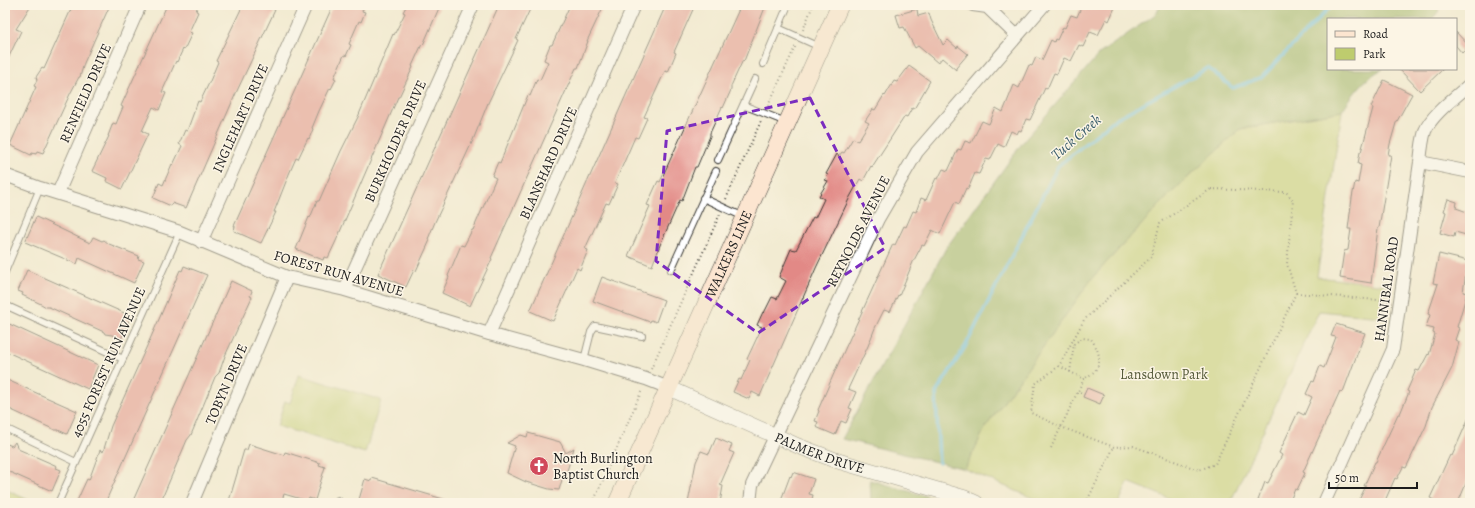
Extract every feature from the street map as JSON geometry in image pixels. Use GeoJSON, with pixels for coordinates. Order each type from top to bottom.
{"type":"FeatureCollection","features":[{"type":"Feature","properties":{"kind":"main road","name":"WALKERS LINE"},"geometry":{"type":"LineString","coordinates":[[617,503],[840,5]]}},
{"type":"Feature","properties":{"kind":"street","name":"RENFIELD DRIVE"},"geometry":{"type":"LineString","coordinates":[[58,193],[140,5]]}},
{"type":"Feature","properties":{"kind":"street","name":"INGLEHART DRIVE"},"geometry":{"type":"LineString","coordinates":[[201,242],[306,5]]}},
{"type":"Feature","properties":{"kind":"street","name":"BURKHOLDER DRIVE"},"geometry":{"type":"LineString","coordinates":[[345,290],[472,5]]}},
{"type":"Feature","properties":{"kind":"street","name":"BLANSHARD DRIVE"},"geometry":{"type":"LineString","coordinates":[[489,334],[634,5]]}},
{"type":"Feature","properties":{"kind":"street"},"geometry":{"type":"LineString","coordinates":[[973,5],[987,7],[1016,35]]}},
{"type":"Feature","properties":{"kind":"street","name":"REYNOLDS AVENUE"},"geometry":{"type":"LineString","coordinates":[[750,503],[752,485],[775,435],[878,219],[917,152],[1016,35],[1044,5]]}},
{"type":"Feature","properties":{"kind":"street","name":"HANNIBAL ROAD"},"geometry":{"type":"LineString","coordinates":[[1324,503],[1393,349],[1425,132],[1431,122],[1441,111],[1470,84]]}},
{"type":"Feature","properties":{"kind":"street"},"geometry":{"type":"LineString","coordinates":[[1420,162],[1470,172]]}},
{"type":"Feature","properties":{"kind":"street","name":"FOREST RUN AVENUE"},"geometry":{"type":"LineString","coordinates":[[5,175],[40,188],[180,232],[201,242],[287,276],[345,290],[489,334],[584,360],[646,379],[669,388]]}},
{"type":"Feature","properties":{"kind":"street","name":"TOBYN DRIVE"},"geometry":{"type":"LineString","coordinates":[[192,503],[287,276]]}},
{"type":"Feature","properties":{"kind":"street","name":"PALMER DRIVE"},"geometry":{"type":"LineString","coordinates":[[669,388],[798,446],[838,461],[976,503]]}},
{"type":"Feature","properties":{"kind":"lane"},"geometry":{"type":"LineString","coordinates":[[763,64],[788,5]]}},
{"type":"Feature","properties":{"kind":"lane"},"geometry":{"type":"LineString","coordinates":[[778,28],[821,47]]}},
{"type":"Feature","properties":{"kind":"lane"},"geometry":{"type":"LineString","coordinates":[[718,160],[755,79]]}},
{"type":"Feature","properties":{"kind":"lane"},"geometry":{"type":"LineString","coordinates":[[743,105],[787,123]]}},
{"type":"Feature","properties":{"kind":"lane"},"geometry":{"type":"LineString","coordinates":[[671,270],[716,171]]}},
{"type":"Feature","properties":{"kind":"lane"},"geometry":{"type":"LineString","coordinates":[[5,272],[40,188]]}},
{"type":"Feature","properties":{"kind":"lane"},"geometry":{"type":"LineString","coordinates":[[703,198],[744,217]]}},
{"type":"Feature","properties":{"kind":"lane","name":"4055 FOREST RUN AVENUE"},"geometry":{"type":"LineString","coordinates":[[59,501],[180,232]]}},
{"type":"Feature","properties":{"kind":"lane"},"geometry":{"type":"LineString","coordinates":[[5,306],[123,359]]}},
{"type":"Feature","properties":{"kind":"lane"},"geometry":{"type":"LineString","coordinates":[[584,360],[591,332],[595,326],[642,336]]}},
{"type":"Feature","properties":{"kind":"lane"},"geometry":{"type":"LineString","coordinates":[[5,428],[76,462]]}},
{"type":"Feature","properties":{"kind":"path"},"geometry":{"type":"LineString","coordinates":[[593,503],[646,379],[813,5]]}},
{"type":"Feature","properties":{"kind":"path"},"geometry":{"type":"LineString","coordinates":[[1211,189],[1286,192],[1293,200],[1287,264],[1296,293],[1215,464],[1199,470],[1133,446],[1114,447],[1061,427],[1031,413],[1035,384],[1059,366],[1084,320],[1151,258],[1160,223],[1211,189]]}},
{"type":"Feature","properties":{"kind":"path"},"geometry":{"type":"LineString","coordinates":[[1296,293],[1400,302]]}},
{"type":"Feature","properties":{"kind":"path"},"geometry":{"type":"LineString","coordinates":[[1051,448],[1084,379],[1096,370],[1100,362],[1097,347],[1091,340],[1082,338],[1074,344],[1070,372]]}},
{"type":"Feature","properties":{"kind":"path"},"geometry":{"type":"LineString","coordinates":[[1059,366],[1084,379]]}},
{"type":"Feature","properties":{"kind":"path"},"geometry":{"type":"LineString","coordinates":[[1078,391],[1084,394]]}},
{"type":"Feature","properties":{"kind":"path"},"geometry":{"type":"LineString","coordinates":[[1086,503],[1114,447]]}},
{"type":"Feature","properties":{"kind":"highlighted area"},"geometry":{"type":"Polygon","coordinates":[[[810,98],[885,248],[758,333],[656,261],[667,131],[810,98]]]}},
{"type":"Feature","properties":{"kind":"green space"},"geometry":{"type":"Polygon","coordinates":[[[1160,5],[1436,5],[1439,11],[1433,18],[1327,18],[1327,70],[1381,70],[1365,81],[1355,92],[1342,111],[1240,129],[1169,195],[1093,277],[985,428],[965,469],[842,439],[946,248],[1023,142],[1099,54],[1157,13],[1160,5]]]}},
{"type":"Feature","properties":{"kind":"green space","name":"Lansdown Park"},"geometry":{"type":"Polygon","coordinates":[[[1342,111],[1317,277],[1387,285],[1382,317],[1319,311],[1230,503],[1181,503],[1128,482],[1119,503],[1044,503],[965,469],[985,428],[1093,277],[1169,195],[1240,129],[1342,111]]]}},
{"type":"Feature","properties":{"kind":"green space"},"geometry":{"type":"Polygon","coordinates":[[[299,375],[381,400],[365,453],[277,426],[285,401],[290,403],[299,375]]]}},
{"type":"Feature","properties":{"kind":"green space"},"geometry":{"type":"Polygon","coordinates":[[[870,480],[950,503],[871,503],[870,480]]]}},
{"type":"Feature","properties":{"kind":"green space"},"geometry":{"type":"Polygon","coordinates":[[[5,489],[34,503],[5,503],[5,489]]]}},
{"type":"Feature","properties":{"kind":"building"},"geometry":{"type":"Polygon","coordinates":[[[5,5],[31,5],[16,29],[21,31],[5,65],[5,5]]]}},
{"type":"Feature","properties":{"kind":"building"},"geometry":{"type":"Polygon","coordinates":[[[73,5],[110,5],[84,63],[80,77],[70,94],[43,153],[37,151],[36,154],[32,153],[31,155],[10,145],[36,87],[34,86],[37,80],[36,77],[42,68],[44,69],[73,5]]]}},
{"type":"Feature","properties":{"kind":"building"},"geometry":{"type":"Polygon","coordinates":[[[167,5],[198,5],[196,11],[198,12],[189,32],[192,33],[184,50],[183,49],[177,62],[176,61],[162,92],[166,93],[159,110],[153,107],[142,131],[148,134],[122,189],[106,181],[107,178],[92,171],[109,136],[113,123],[116,124],[123,107],[121,106],[167,5]]]}},
{"type":"Feature","properties":{"kind":"building"},"geometry":{"type":"Polygon","coordinates":[[[243,5],[275,5],[273,9],[275,10],[236,93],[186,208],[172,203],[171,206],[153,198],[159,183],[163,185],[182,146],[179,144],[185,130],[187,131],[198,101],[200,102],[210,81],[218,62],[216,61],[243,5]]]}},
{"type":"Feature","properties":{"kind":"building"},"geometry":{"type":"Polygon","coordinates":[[[333,5],[365,5],[362,11],[365,12],[361,22],[359,21],[349,44],[351,45],[346,56],[344,55],[334,78],[336,79],[319,111],[309,139],[308,138],[298,159],[296,158],[274,212],[276,212],[261,243],[234,231],[234,226],[333,5]]]}},
{"type":"Feature","properties":{"kind":"building"},"geometry":{"type":"Polygon","coordinates":[[[407,5],[433,5],[439,8],[398,97],[336,241],[328,258],[324,257],[323,260],[296,249],[309,217],[310,218],[317,201],[319,201],[358,117],[393,34],[394,35],[405,13],[403,12],[407,5]]]}},
{"type":"Feature","properties":{"kind":"building"},"geometry":{"type":"Polygon","coordinates":[[[499,5],[532,5],[516,39],[518,40],[435,222],[428,239],[430,240],[416,271],[414,270],[406,287],[378,274],[499,5]]]}},
{"type":"Feature","properties":{"kind":"building"},"geometry":{"type":"Polygon","coordinates":[[[570,5],[604,5],[587,41],[578,68],[576,68],[470,306],[442,293],[461,245],[464,246],[473,230],[496,178],[492,176],[498,162],[500,163],[528,95],[530,96],[537,79],[540,80],[548,62],[544,60],[570,5]]]}},
{"type":"Feature","properties":{"kind":"building"},"geometry":{"type":"Polygon","coordinates":[[[666,5],[695,5],[674,52],[676,53],[668,72],[665,71],[644,117],[647,118],[638,138],[635,137],[615,183],[618,184],[609,204],[606,203],[585,249],[588,250],[580,270],[577,268],[553,321],[530,311],[666,5]]]}},
{"type":"Feature","properties":{"kind":"building"},"geometry":{"type":"Polygon","coordinates":[[[741,5],[766,5],[744,61],[743,60],[731,86],[731,90],[710,133],[697,167],[695,167],[682,201],[680,200],[652,266],[628,256],[650,206],[647,205],[658,181],[660,182],[741,5]]]}},
{"type":"Feature","properties":{"kind":"building"},"geometry":{"type":"Polygon","coordinates":[[[1082,5],[1116,5],[1109,21],[1106,19],[1098,35],[1090,32],[1083,47],[1079,45],[1071,61],[1064,58],[1057,74],[1054,73],[1047,89],[1045,88],[1030,120],[1026,119],[1021,131],[1019,130],[1017,134],[1011,131],[1004,147],[998,144],[990,160],[986,159],[979,174],[975,173],[959,204],[955,202],[940,234],[932,230],[924,246],[922,245],[913,262],[899,296],[898,295],[890,312],[884,310],[848,389],[856,392],[849,408],[852,409],[846,423],[841,421],[835,435],[816,427],[818,422],[815,421],[819,411],[818,410],[893,244],[895,245],[904,226],[906,227],[913,211],[916,212],[921,198],[926,200],[936,178],[938,179],[943,169],[948,171],[958,149],[961,150],[965,141],[971,143],[982,121],[989,124],[996,108],[1003,112],[1014,85],[1019,88],[1029,65],[1032,66],[1036,57],[1042,60],[1051,40],[1054,42],[1055,39],[1057,40],[1071,15],[1077,17],[1082,5]]]}},
{"type":"Feature","properties":{"kind":"building"},"geometry":{"type":"Polygon","coordinates":[[[917,9],[918,16],[929,13],[943,45],[948,40],[957,48],[958,46],[968,54],[956,70],[942,58],[938,63],[918,46],[915,48],[904,27],[900,28],[896,15],[917,9]]]}},
{"type":"Feature","properties":{"kind":"building"},"geometry":{"type":"Polygon","coordinates":[[[1457,33],[1469,46],[1462,53],[1457,47],[1457,33]]]}},
{"type":"Feature","properties":{"kind":"building"},"geometry":{"type":"Polygon","coordinates":[[[909,66],[930,81],[914,109],[912,108],[907,117],[905,116],[872,167],[871,166],[863,181],[860,179],[850,197],[816,268],[760,396],[752,392],[749,399],[733,392],[739,379],[741,380],[750,360],[747,359],[762,327],[757,325],[763,312],[764,313],[772,297],[777,299],[786,281],[779,277],[791,249],[796,250],[813,217],[815,218],[824,199],[819,196],[828,181],[825,180],[828,175],[826,174],[837,154],[839,156],[842,152],[844,153],[853,138],[858,141],[869,123],[865,121],[873,109],[875,110],[894,81],[897,82],[909,66]]]}},
{"type":"Feature","properties":{"kind":"building"},"geometry":{"type":"Polygon","coordinates":[[[1400,70],[1442,70],[1420,91],[1400,70]]]}},
{"type":"Feature","properties":{"kind":"building"},"geometry":{"type":"Polygon","coordinates":[[[1384,80],[1412,94],[1396,123],[1390,144],[1388,155],[1391,155],[1378,228],[1371,283],[1340,278],[1344,251],[1348,250],[1351,229],[1348,229],[1352,198],[1355,182],[1358,183],[1361,165],[1358,164],[1360,152],[1373,108],[1371,107],[1384,80]]]}},
{"type":"Feature","properties":{"kind":"building"},"geometry":{"type":"Polygon","coordinates":[[[1448,199],[1457,202],[1456,208],[1470,213],[1470,236],[1455,232],[1454,237],[1440,233],[1448,199]]]}},
{"type":"Feature","properties":{"kind":"building"},"geometry":{"type":"Polygon","coordinates":[[[36,217],[90,243],[93,237],[102,241],[104,240],[109,244],[139,256],[138,259],[144,261],[134,283],[79,258],[77,264],[25,242],[36,217]]]}},
{"type":"Feature","properties":{"kind":"building"},"geometry":{"type":"Polygon","coordinates":[[[1439,254],[1468,261],[1463,292],[1467,293],[1457,327],[1459,328],[1455,340],[1459,342],[1452,368],[1432,407],[1426,426],[1406,468],[1403,467],[1397,479],[1395,478],[1384,503],[1365,503],[1359,500],[1366,486],[1364,486],[1398,414],[1400,414],[1409,392],[1407,391],[1416,370],[1419,371],[1428,354],[1429,355],[1435,334],[1433,333],[1434,329],[1426,327],[1430,315],[1428,314],[1438,284],[1433,283],[1439,254]]]}},
{"type":"Feature","properties":{"kind":"building"},"geometry":{"type":"Polygon","coordinates":[[[184,266],[207,275],[105,503],[76,503],[87,479],[89,480],[100,450],[103,452],[111,426],[180,270],[182,271],[184,266]]]}},
{"type":"Feature","properties":{"kind":"building"},"geometry":{"type":"Polygon","coordinates":[[[27,270],[131,316],[121,339],[105,334],[104,332],[22,295],[23,293],[18,291],[27,270]]]}},
{"type":"Feature","properties":{"kind":"building"},"geometry":{"type":"Polygon","coordinates":[[[602,277],[664,300],[656,322],[651,320],[650,322],[593,301],[602,277]]]}},
{"type":"Feature","properties":{"kind":"building"},"geometry":{"type":"Polygon","coordinates":[[[231,281],[252,291],[250,296],[252,297],[225,356],[219,373],[215,377],[191,435],[187,440],[160,503],[132,503],[231,281]]]}},
{"type":"Feature","properties":{"kind":"building"},"geometry":{"type":"Polygon","coordinates":[[[5,322],[98,365],[88,389],[5,351],[5,322]]]}},
{"type":"Feature","properties":{"kind":"building"},"geometry":{"type":"Polygon","coordinates":[[[1336,324],[1365,333],[1343,392],[1340,391],[1303,472],[1305,473],[1297,490],[1295,489],[1289,503],[1257,503],[1265,482],[1268,483],[1282,455],[1279,453],[1298,412],[1304,415],[1312,397],[1306,394],[1312,381],[1314,382],[1320,366],[1324,368],[1336,337],[1331,336],[1336,324]]]}},
{"type":"Feature","properties":{"kind":"building"},"geometry":{"type":"Polygon","coordinates":[[[5,379],[77,411],[67,434],[5,407],[5,379]]]}},
{"type":"Feature","properties":{"kind":"building"},"geometry":{"type":"Polygon","coordinates":[[[1087,388],[1104,395],[1100,404],[1083,397],[1087,388]]]}},
{"type":"Feature","properties":{"kind":"building"},"geometry":{"type":"Polygon","coordinates":[[[1470,415],[1470,474],[1458,503],[1440,503],[1430,498],[1450,455],[1452,456],[1470,415]]]}},
{"type":"Feature","properties":{"kind":"building","name":"North Burlington Baptist Church"},"geometry":{"type":"Polygon","coordinates":[[[528,433],[560,442],[566,453],[574,448],[566,474],[564,473],[559,490],[549,489],[526,482],[507,473],[515,446],[507,443],[521,435],[527,437],[528,433]]]}},
{"type":"Feature","properties":{"kind":"building"},"geometry":{"type":"Polygon","coordinates":[[[716,438],[732,445],[729,451],[734,453],[720,485],[723,486],[720,503],[688,503],[696,462],[701,451],[709,454],[716,438]]]}},
{"type":"Feature","properties":{"kind":"building"},"geometry":{"type":"Polygon","coordinates":[[[15,442],[18,449],[57,466],[56,468],[61,470],[52,491],[5,470],[5,443],[12,446],[15,442]]]}},
{"type":"Feature","properties":{"kind":"building"},"geometry":{"type":"Polygon","coordinates":[[[249,444],[284,455],[285,452],[320,463],[319,465],[325,467],[315,500],[309,498],[308,501],[284,494],[281,503],[235,503],[229,501],[244,450],[247,450],[249,444]]]}},
{"type":"Feature","properties":{"kind":"building"},"geometry":{"type":"Polygon","coordinates":[[[793,472],[814,479],[809,494],[813,495],[811,503],[790,503],[781,500],[793,472]]]}},
{"type":"Feature","properties":{"kind":"building"},"geometry":{"type":"Polygon","coordinates":[[[372,478],[450,501],[450,503],[358,503],[365,479],[371,481],[372,478]]]}},
{"type":"Feature","properties":{"kind":"waterway","name":"Tuck Creek"},"geometry":{"type":"LineString","coordinates":[[939,463],[936,393],[965,347],[1058,166],[1115,119],[1208,68],[1233,88],[1262,77],[1332,5]]}},
{"type":"Feature","properties":{"kind":"place","name":"North Burlington Baptist Church"},"geometry":{"type":"Point","coordinates":[539,466]}}]}
